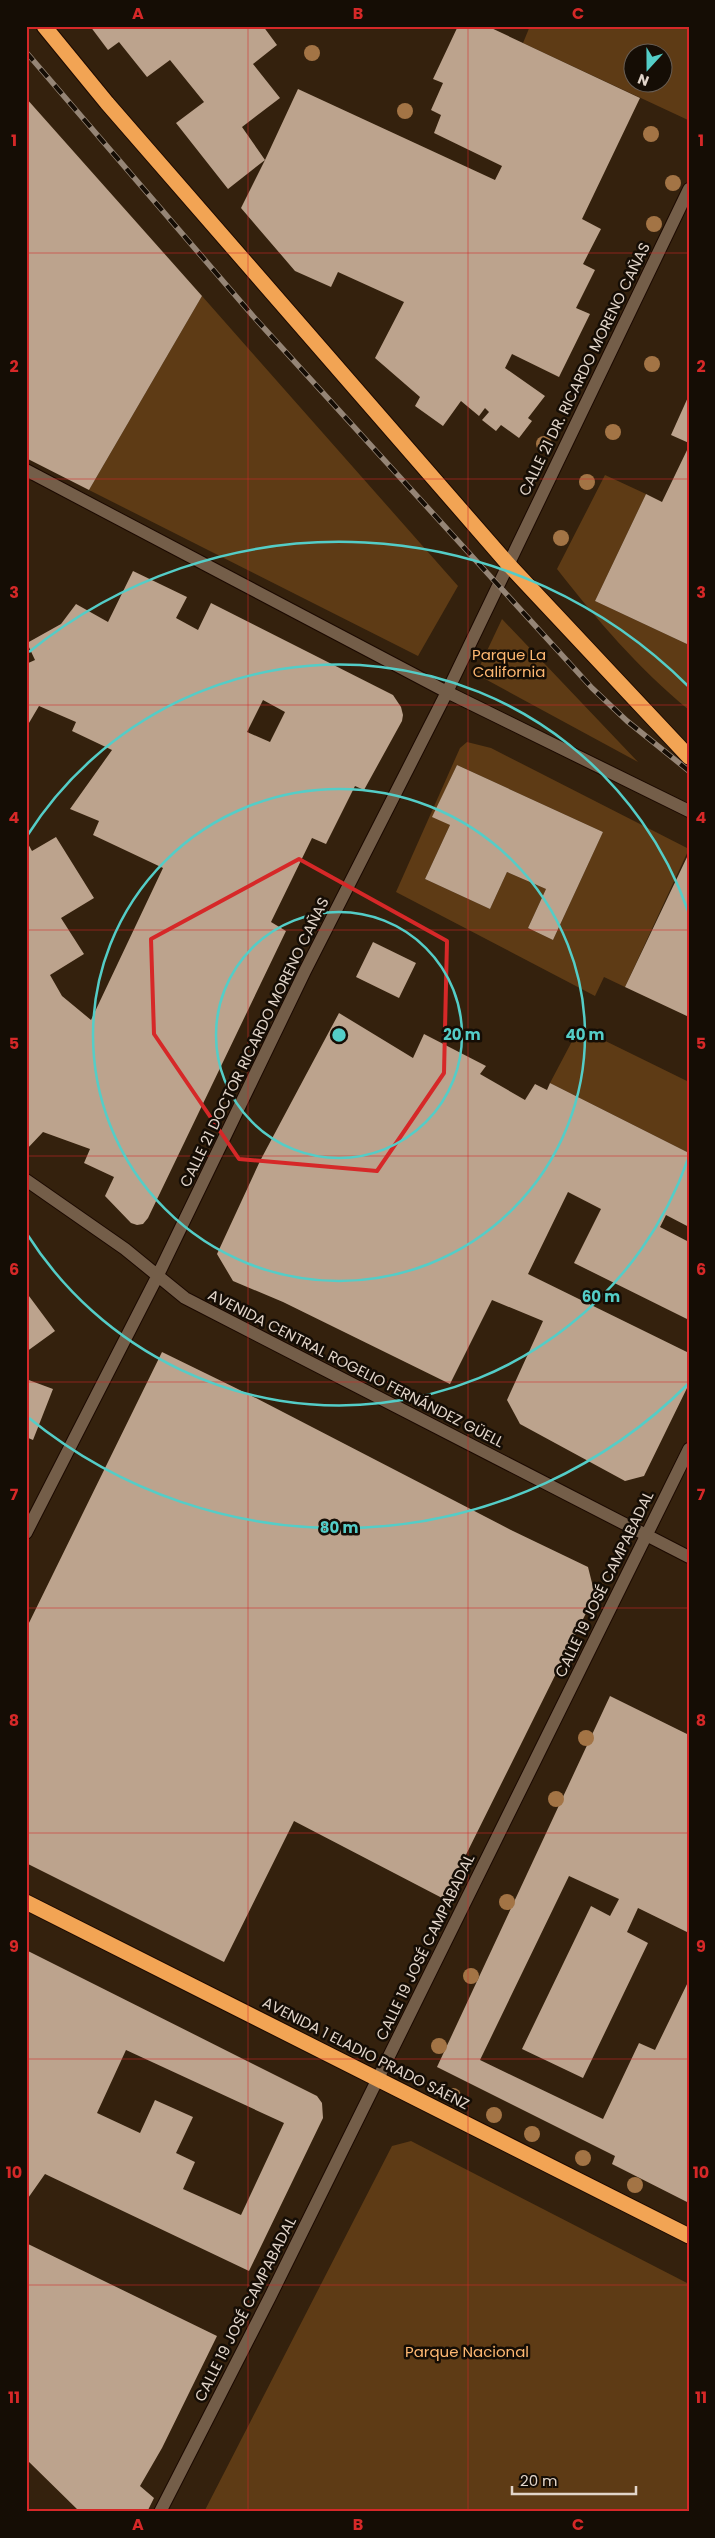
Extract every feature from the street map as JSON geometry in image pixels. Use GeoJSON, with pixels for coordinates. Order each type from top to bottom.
{"type":"FeatureCollection","features":[{"type":"Feature","properties":{"kind":"highway"},"geometry":{"type":"LineString","coordinates":[[44,26],[138,139],[508,564],[689,757]]}},
{"type":"Feature","properties":{"kind":"highway","name":"AVENIDA 1 ELADIO PRADO SÁENZ"},"geometry":{"type":"LineString","coordinates":[[26,1902],[689,2236]]}},
{"type":"Feature","properties":{"kind":"street","name":"CALLE 21 DR. RICARDO MORENO CAÑAS"},"geometry":{"type":"LineString","coordinates":[[508,564],[689,189]]}},
{"type":"Feature","properties":{"kind":"street"},"geometry":{"type":"LineString","coordinates":[[26,470],[447,692],[689,811]]}},
{"type":"Feature","properties":{"kind":"street","name":"CALLE 21 DOCTOR RICARDO MORENO CAÑAS"},"geometry":{"type":"LineString","coordinates":[[26,1533],[157,1277],[305,970],[447,692],[508,564]]}},
{"type":"Feature","properties":{"kind":"street","name":"AVENIDA CENTRAL ROGELIO FERNÁNDEZ GÜELL"},"geometry":{"type":"LineString","coordinates":[[26,1180],[125,1250],[185,1298],[689,1557]]}},
{"type":"Feature","properties":{"kind":"street","name":"CALLE 19 JOSÉ CAMPABADAL"},"geometry":{"type":"LineString","coordinates":[[160,2512],[378,2079],[689,1449]]}},
{"type":"Feature","properties":{"kind":"highlighted area"},"geometry":{"type":"Polygon","coordinates":[[[299,859],[447,941],[444,1073],[377,1171],[239,1159],[154,1034],[151,939],[299,859]]]}},
{"type":"Feature","properties":{"kind":"green space"},"geometry":{"type":"Polygon","coordinates":[[[530,26],[689,26],[688,120],[628,92],[672,92],[672,42],[622,42],[622,89],[523,43],[530,26]]]}},
{"type":"Feature","properties":{"kind":"green space"},"geometry":{"type":"Polygon","coordinates":[[[202,296],[458,586],[418,656],[89,490],[202,296]]]}},
{"type":"Feature","properties":{"kind":"green space"},"geometry":{"type":"Polygon","coordinates":[[[605,475],[646,494],[595,601],[689,645],[689,710],[652,677],[619,643],[557,569],[605,475]]]}},
{"type":"Feature","properties":{"kind":"green space","name":"Parque La California"},"geometry":{"type":"Polygon","coordinates":[[[502,619],[638,762],[476,674],[502,619]]]}},
{"type":"Feature","properties":{"kind":"green space"},"geometry":{"type":"Polygon","coordinates":[[[467,742],[491,748],[689,849],[625,987],[604,977],[595,996],[396,892],[460,748],[467,742]],[[457,765],[433,816],[450,825],[425,879],[490,909],[507,872],[546,889],[528,928],[553,940],[603,832],[457,765]]]}},
{"type":"Feature","properties":{"kind":"green space"},"geometry":{"type":"Polygon","coordinates":[[[579,1028],[689,1082],[689,1153],[550,1083],[579,1028]]]}},
{"type":"Feature","properties":{"kind":"green space","name":"Parque Nacional"},"geometry":{"type":"Polygon","coordinates":[[[411,2141],[689,2284],[689,2512],[204,2512],[392,2146],[411,2141]]]}},
{"type":"Feature","properties":{"kind":"building"},"geometry":{"type":"Polygon","coordinates":[[[90,26],[263,26],[277,45],[253,64],[280,98],[242,127],[265,160],[228,189],[176,123],[204,102],[170,60],[147,77],[119,42],[108,50],[90,26]]]}},
{"type":"Feature","properties":{"kind":"building"},"geometry":{"type":"Polygon","coordinates":[[[458,26],[487,26],[622,90],[622,92],[627,92],[640,98],[582,219],[601,229],[583,264],[595,270],[576,308],[590,314],[559,377],[512,354],[505,368],[545,396],[528,418],[532,421],[519,438],[501,425],[496,431],[482,420],[489,412],[485,408],[479,416],[461,401],[443,426],[415,406],[420,397],[375,358],[404,302],[338,272],[331,287],[295,271],[241,208],[298,89],[495,180],[502,166],[434,133],[441,115],[431,110],[443,83],[433,79],[458,26]]]}},
{"type":"Feature","properties":{"kind":"building"},"geometry":{"type":"Polygon","coordinates":[[[26,98],[202,296],[89,490],[26,458],[26,98]]]}},
{"type":"Feature","properties":{"kind":"building"},"geometry":{"type":"Polygon","coordinates":[[[689,395],[689,443],[671,435],[689,395]]]}},
{"type":"Feature","properties":{"kind":"building"},"geometry":{"type":"Polygon","coordinates":[[[689,446],[689,645],[595,601],[646,494],[662,502],[689,446]]]}},
{"type":"Feature","properties":{"kind":"building"},"geometry":{"type":"Polygon","coordinates":[[[133,571],[187,597],[176,618],[198,630],[211,603],[393,695],[401,707],[403,715],[402,721],[364,790],[355,786],[326,844],[312,838],[271,922],[286,931],[148,1218],[143,1224],[137,1225],[131,1223],[105,1196],[114,1177],[84,1163],[90,1149],[43,1132],[26,1150],[26,840],[32,851],[56,837],[94,898],[61,918],[84,954],[50,975],[62,996],[91,1020],[163,868],[93,835],[99,821],[70,809],[112,750],[72,731],[76,722],[39,706],[26,728],[26,664],[35,660],[27,643],[61,624],[76,604],[108,622],[133,571]],[[263,700],[247,732],[270,742],[285,712],[263,700]]]}},
{"type":"Feature","properties":{"kind":"building"},"geometry":{"type":"Polygon","coordinates":[[[457,765],[603,832],[553,940],[528,928],[546,889],[507,872],[490,909],[425,879],[450,825],[432,817],[457,765]]]}},
{"type":"Feature","properties":{"kind":"building"},"geometry":{"type":"Polygon","coordinates":[[[689,853],[689,1017],[625,987],[689,853]]]}},
{"type":"Feature","properties":{"kind":"building"},"geometry":{"type":"Polygon","coordinates":[[[373,942],[416,963],[399,998],[356,977],[373,942]]]}},
{"type":"Feature","properties":{"kind":"building"},"geometry":{"type":"Polygon","coordinates":[[[339,1013],[413,1058],[424,1034],[486,1066],[480,1074],[525,1100],[535,1084],[547,1090],[550,1083],[689,1153],[689,1227],[666,1215],[660,1227],[689,1242],[689,1320],[574,1263],[601,1209],[568,1192],[528,1274],[689,1353],[689,1384],[644,1476],[625,1481],[520,1424],[507,1400],[543,1321],[492,1300],[450,1384],[283,1302],[233,1281],[217,1254],[260,1161],[339,1013]]]}},
{"type":"Feature","properties":{"kind":"building"},"geometry":{"type":"Polygon","coordinates":[[[26,1292],[55,1331],[26,1352],[26,1292]]]}},
{"type":"Feature","properties":{"kind":"building"},"geometry":{"type":"Polygon","coordinates":[[[162,1352],[248,1394],[513,1531],[588,1567],[595,1595],[444,1899],[294,1821],[224,1962],[26,1863],[26,1629],[162,1352]]]}},
{"type":"Feature","properties":{"kind":"building"},"geometry":{"type":"Polygon","coordinates":[[[26,1379],[53,1389],[33,1440],[26,1437],[26,1379]]]}},
{"type":"Feature","properties":{"kind":"building"},"geometry":{"type":"Polygon","coordinates":[[[610,1696],[689,1735],[689,1933],[638,1908],[627,1932],[648,1943],[583,2078],[522,2049],[591,1906],[610,1916],[619,1899],[569,1876],[480,2060],[603,2119],[639,2043],[655,2050],[689,1980],[689,2203],[612,2164],[615,2156],[437,2067],[610,1696]]]}},
{"type":"Feature","properties":{"kind":"building"},"geometry":{"type":"Polygon","coordinates":[[[26,1950],[317,2096],[322,2103],[323,2118],[249,2271],[45,2174],[26,2201],[26,1950]],[[126,2050],[97,2113],[140,2133],[155,2100],[193,2117],[176,2153],[195,2162],[183,2189],[241,2215],[284,2123],[126,2050]]]}},
{"type":"Feature","properties":{"kind":"building"},"geometry":{"type":"Polygon","coordinates":[[[26,2243],[217,2336],[162,2448],[140,2486],[154,2498],[147,2512],[80,2512],[26,2459],[26,2243]]]}},
{"type":"Feature","properties":{"kind":"railway"},"geometry":{"type":"LineString","coordinates":[[26,52],[253,316],[592,688],[627,721],[689,771]]}}]}
